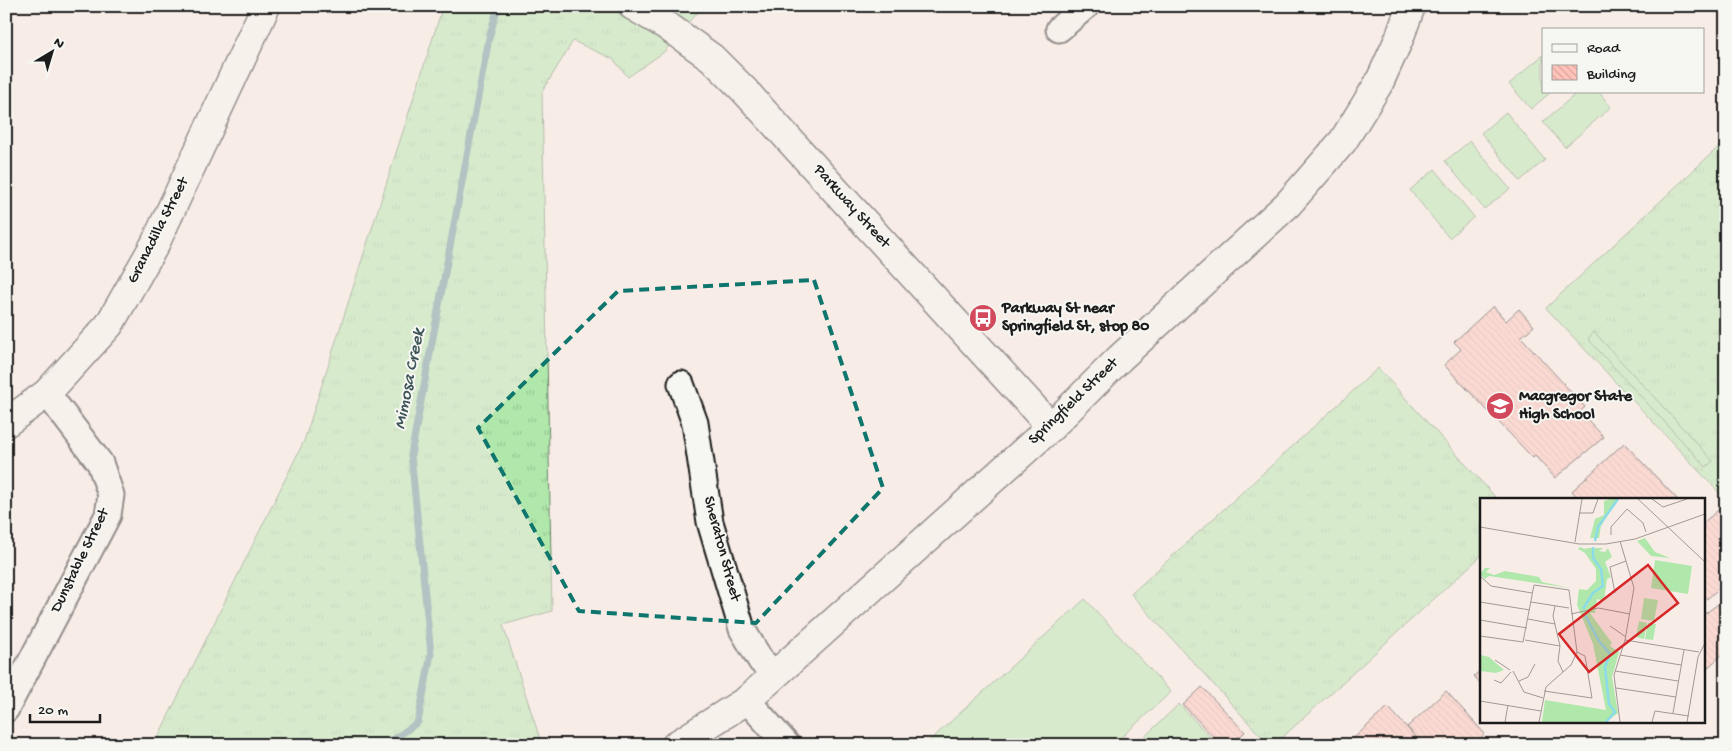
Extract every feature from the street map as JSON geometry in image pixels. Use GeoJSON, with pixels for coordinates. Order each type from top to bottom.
{"type":"FeatureCollection","features":[{"type":"Feature","properties":{"kind":"street","name":"Granadilla Street"},"geometry":{"type":"LineString","coordinates":[[6,423],[46,393],[109,325],[155,244],[266,6]]}},
{"type":"Feature","properties":{"kind":"street","name":"Parkway Street"},"geometry":{"type":"LineString","coordinates":[[633,6],[668,26],[712,58],[744,90],[1051,427]]}},
{"type":"Feature","properties":{"kind":"street"},"geometry":{"type":"LineString","coordinates":[[1059,29],[1086,6]]}},
{"type":"Feature","properties":{"kind":"street","name":"Springfield Street"},"geometry":{"type":"LineString","coordinates":[[676,745],[747,700],[1051,427],[1120,358],[1288,204],[1344,141],[1379,83],[1399,39],[1411,6]]}},
{"type":"Feature","properties":{"kind":"street","name":"Sheraton Street"},"geometry":{"type":"LineString","coordinates":[[681,384],[695,423],[710,522],[742,629],[761,661],[776,674]]}},
{"type":"Feature","properties":{"kind":"street","name":"Dunstable Street"},"geometry":{"type":"LineString","coordinates":[[6,709],[108,514],[111,495],[100,463],[46,393]]}},
{"type":"Feature","properties":{"kind":"street"},"geometry":{"type":"LineString","coordinates":[[747,700],[787,745]]}},
{"type":"Feature","properties":{"kind":"highlighted area"},"geometry":{"type":"Polygon","coordinates":[[[814,280],[883,488],[756,623],[579,611],[478,428],[618,291],[814,280]]]}},
{"type":"Feature","properties":{"kind":"green space"},"geometry":{"type":"Polygon","coordinates":[[[443,6],[705,6],[692,18],[664,52],[628,77],[613,59],[573,41],[542,92],[552,611],[503,625],[542,745],[154,745],[304,441],[443,6]]]}},
{"type":"Feature","properties":{"kind":"green space"},"geometry":{"type":"Polygon","coordinates":[[[1542,56],[1542,92],[1551,92],[1531,109],[1509,84],[1542,56]]]}},
{"type":"Feature","properties":{"kind":"green space"},"geometry":{"type":"Polygon","coordinates":[[[1578,92],[1599,92],[1611,107],[1565,147],[1543,122],[1578,92]]]}},
{"type":"Feature","properties":{"kind":"green space"},"geometry":{"type":"Polygon","coordinates":[[[1506,112],[1545,160],[1520,181],[1481,133],[1506,112]]]}},
{"type":"Feature","properties":{"kind":"green space"},"geometry":{"type":"Polygon","coordinates":[[[1726,140],[1726,500],[1546,308],[1726,140]]]}},
{"type":"Feature","properties":{"kind":"green space"},"geometry":{"type":"Polygon","coordinates":[[[1470,141],[1510,189],[1484,209],[1445,161],[1470,141]]]}},
{"type":"Feature","properties":{"kind":"green space"},"geometry":{"type":"Polygon","coordinates":[[[1435,169],[1474,217],[1449,238],[1410,190],[1435,169]]]}},
{"type":"Feature","properties":{"kind":"green space"},"geometry":{"type":"Polygon","coordinates":[[[1594,332],[1713,461],[1706,467],[1588,339],[1594,332]]]}},
{"type":"Feature","properties":{"kind":"green space"},"geometry":{"type":"Polygon","coordinates":[[[1378,368],[1496,498],[1480,498],[1480,557],[1274,745],[1269,745],[1131,594],[1378,368]]]}},
{"type":"Feature","properties":{"kind":"green space"},"geometry":{"type":"Polygon","coordinates":[[[1085,599],[1171,692],[1113,745],[925,745],[1085,599]]]}},
{"type":"Feature","properties":{"kind":"green space"},"geometry":{"type":"Polygon","coordinates":[[[1179,704],[1218,745],[1136,745],[1179,704]]]}},
{"type":"Feature","properties":{"kind":"building"},"geometry":{"type":"Polygon","coordinates":[[[1493,306],[1506,321],[1519,309],[1534,326],[1521,337],[1585,407],[1580,412],[1604,437],[1555,478],[1535,456],[1533,458],[1444,365],[1461,349],[1454,342],[1493,306]]]}},
{"type":"Feature","properties":{"kind":"building"},"geometry":{"type":"Polygon","coordinates":[[[1624,443],[1676,498],[1578,498],[1572,491],[1624,443]]]}},
{"type":"Feature","properties":{"kind":"building"},"geometry":{"type":"Polygon","coordinates":[[[1718,510],[1726,518],[1726,582],[1707,599],[1704,595],[1704,522],[1718,510]]]}},
{"type":"Feature","properties":{"kind":"building"},"geometry":{"type":"Polygon","coordinates":[[[1721,602],[1726,607],[1726,651],[1704,671],[1704,614],[1721,602]]]}},
{"type":"Feature","properties":{"kind":"building"},"geometry":{"type":"Polygon","coordinates":[[[1480,671],[1480,683],[1474,676],[1480,671]]]}},
{"type":"Feature","properties":{"kind":"building"},"geometry":{"type":"Polygon","coordinates":[[[1202,687],[1245,732],[1231,745],[1221,745],[1183,705],[1202,687]]]}},
{"type":"Feature","properties":{"kind":"building"},"geometry":{"type":"Polygon","coordinates":[[[1446,691],[1485,734],[1473,745],[1423,745],[1407,727],[1446,691]]]}},
{"type":"Feature","properties":{"kind":"building"},"geometry":{"type":"Polygon","coordinates":[[[1388,707],[1423,745],[1346,745],[1388,707]]]}},
{"type":"Feature","properties":{"kind":"waterway","name":"Mimosa Creek"},"geometry":{"type":"LineString","coordinates":[[386,745],[418,722],[431,654],[411,455],[489,38],[498,6]]}},
{"type":"Feature","properties":{"kind":"place","name":"Parkway St near Springfield St, stop 80"},"geometry":{"type":"Point","coordinates":[983,318]}},
{"type":"Feature","properties":{"kind":"place","name":"Macgregor State High School"},"geometry":{"type":"Point","coordinates":[1500,406]}}]}
